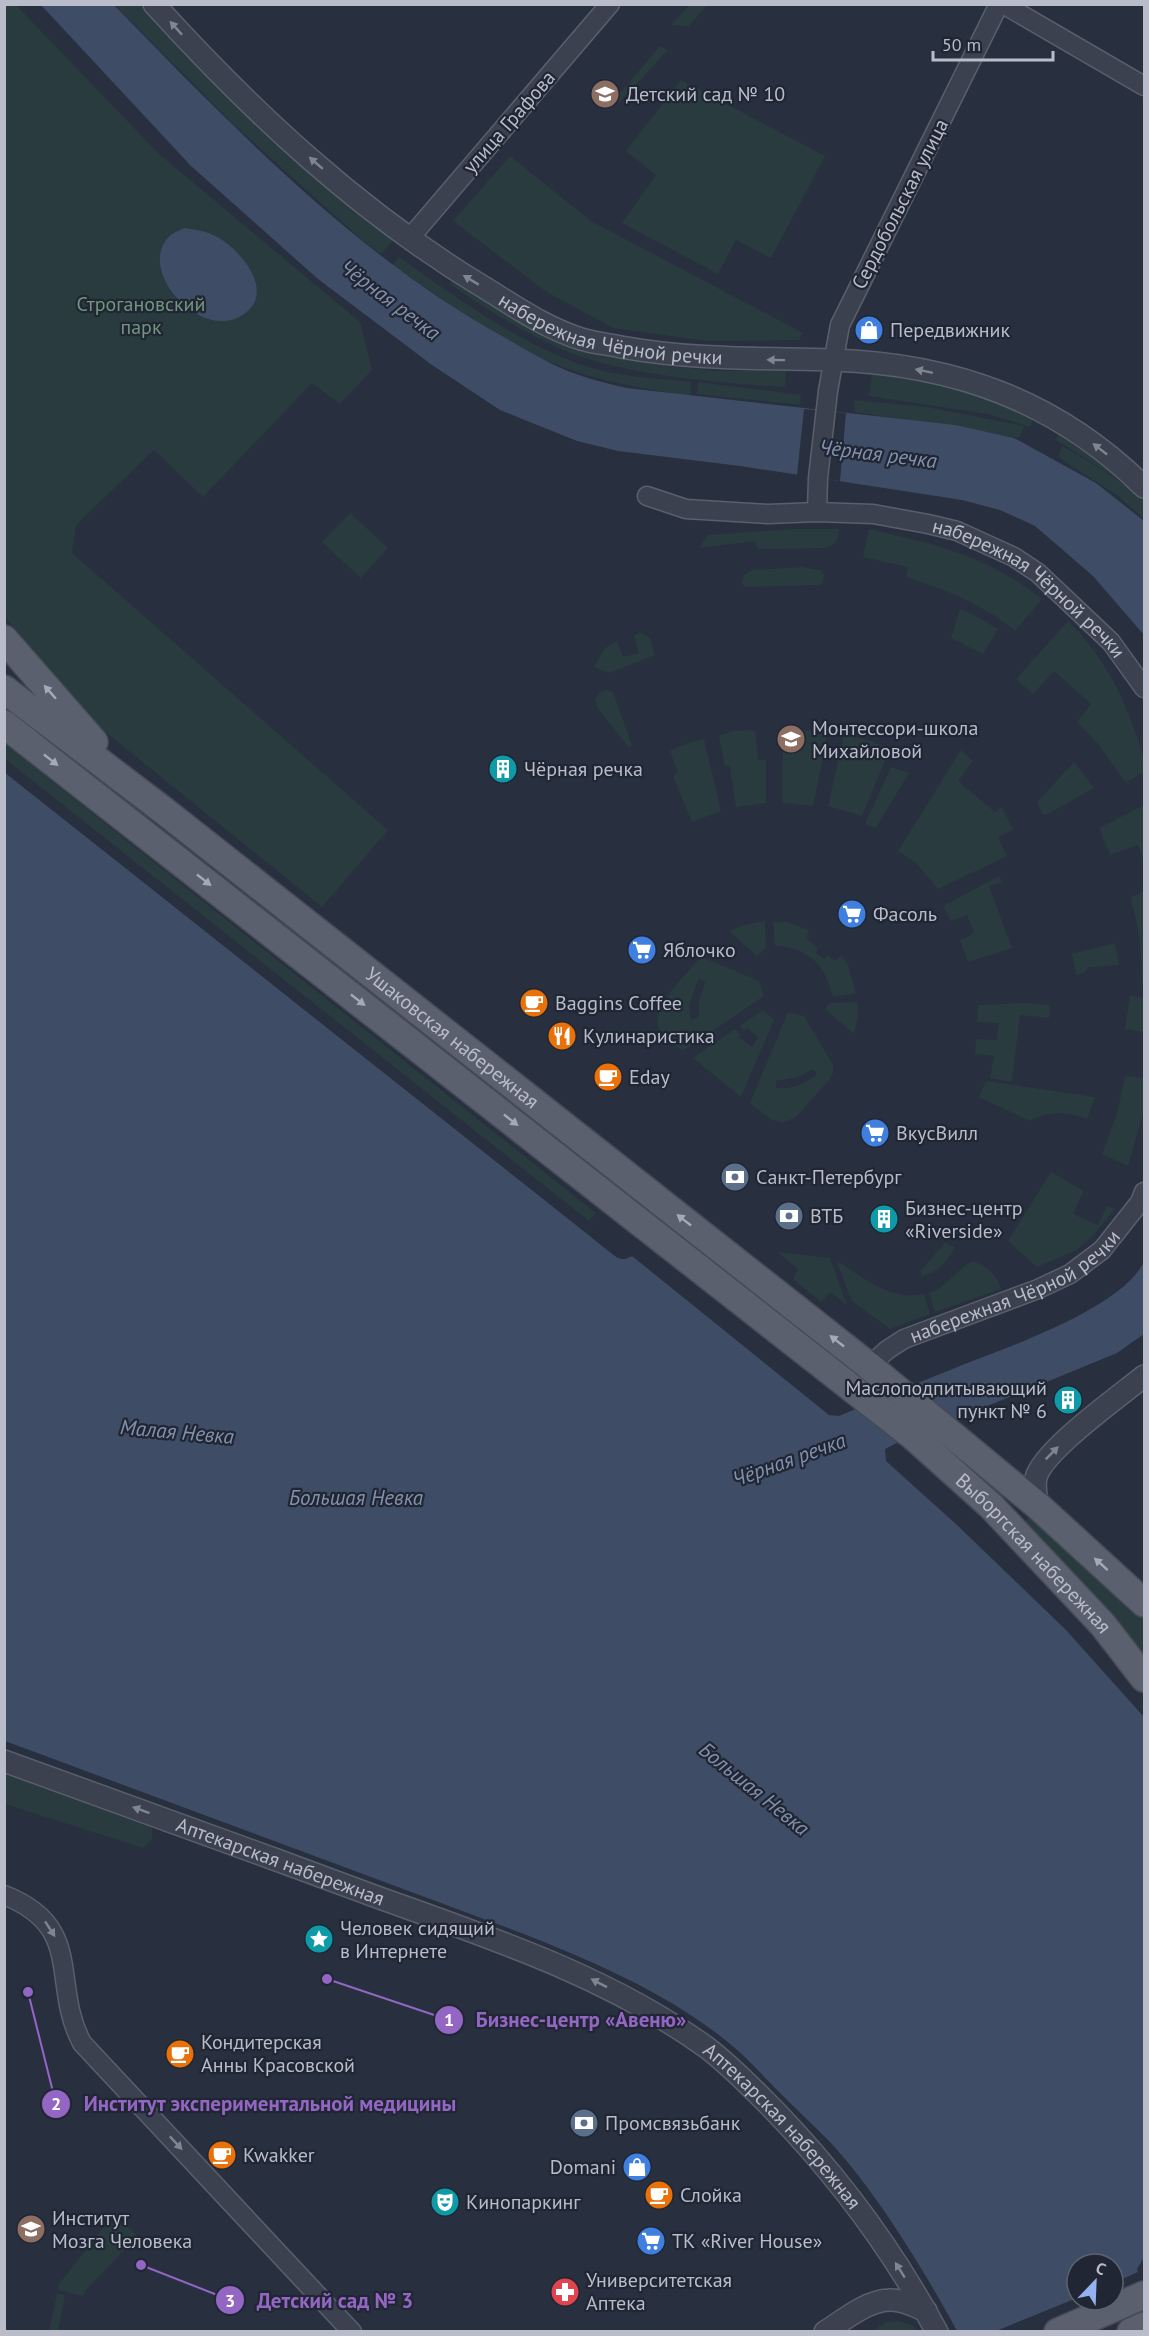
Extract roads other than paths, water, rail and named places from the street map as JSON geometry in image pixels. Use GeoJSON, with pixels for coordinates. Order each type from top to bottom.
{"type":"FeatureCollection","features":[{"type":"Feature","properties":{"kind":"main road"},"geometry":{"type":"LineString","coordinates":[[4,639],[86,735],[163,810]]}},
{"type":"Feature","properties":{"kind":"main road","name":"Ушаковская набережная"},"geometry":{"type":"LineString","coordinates":[[4,688],[163,810],[899,1390]]}},
{"type":"Feature","properties":{"kind":"main road","name":"Ушаковская набережная"},"geometry":{"type":"LineString","coordinates":[[4,724],[914,1437]]}},
{"type":"Feature","properties":{"kind":"main road","name":"Выборгская набережная"},"geometry":{"type":"LineString","coordinates":[[899,1390],[1038,1506],[1144,1603]]}},
{"type":"Feature","properties":{"kind":"main road","name":"Выборгская набережная"},"geometry":{"type":"LineString","coordinates":[[914,1437],[991,1506],[1103,1626],[1144,1678]]}},
{"type":"Feature","properties":{"kind":"main road"},"geometry":{"type":"LineString","coordinates":[[1058,2331],[1144,2295]]}},
{"type":"Feature","properties":{"kind":"main road"},"geometry":{"type":"LineString","coordinates":[[1131,2331],[1144,2326]]}},
{"type":"Feature","properties":{"kind":"street","name":"набережная Чёрной речки"},"geometry":{"type":"LineString","coordinates":[[154,4],[210,65],[341,184],[409,239],[448,266],[541,322],[583,340],[658,354],[716,359],[834,360],[878,363],[956,378],[1007,394],[1068,425],[1100,448],[1144,487]]}},
{"type":"Feature","properties":{"kind":"street","name":"улица Графова"},"geometry":{"type":"LineString","coordinates":[[409,239],[610,4]]}},
{"type":"Feature","properties":{"kind":"street"},"geometry":{"type":"LineString","coordinates":[[1001,4],[1144,87]]}},
{"type":"Feature","properties":{"kind":"street","name":"Сердобольская улица"},"geometry":{"type":"LineString","coordinates":[[817,512],[825,411],[840,323],[1001,4]]}},
{"type":"Feature","properties":{"kind":"street","name":"набережная Чёрной речки"},"geometry":{"type":"LineString","coordinates":[[647,496],[686,509],[768,514],[817,512],[873,514],[957,531],[1014,557],[1038,573],[1111,642],[1144,688]]}},
{"type":"Feature","properties":{"kind":"street","name":"набережная Чёрной речки"},"geometry":{"type":"LineString","coordinates":[[869,1366],[904,1339],[1070,1275],[1102,1250],[1140,1202],[1144,1192]]}},
{"type":"Feature","properties":{"kind":"street"},"geometry":{"type":"LineString","coordinates":[[1038,1506],[1036,1478],[1043,1463],[1062,1444],[1144,1376]]}},
{"type":"Feature","properties":{"kind":"street","name":"Аптекарская набережная"},"geometry":{"type":"LineString","coordinates":[[4,1761],[491,1938],[593,1980],[649,2010],[708,2049],[757,2093],[806,2143],[849,2195],[883,2243],[937,2331]]}},
{"type":"Feature","properties":{"kind":"street"},"geometry":{"type":"LineString","coordinates":[[4,1895],[38,1912],[50,1926],[63,1958],[72,2024],[88,2051],[352,2331]]}},
{"type":"Feature","properties":{"kind":"street"},"geometry":{"type":"LineString","coordinates":[[825,2331],[859,2310],[889,2300],[905,2302],[926,2311]]}},
{"type":"Feature","properties":{"kind":"street"},"geometry":{"type":"LineString","coordinates":[[850,2331],[859,2310]]}},
{"type":"Feature","properties":{"kind":"water"},"geometry":{"type":"Polygon","coordinates":[[[41,5],[114,5],[249,141],[345,227],[395,267],[448,303],[559,367],[591,379],[627,388],[955,425],[1014,438],[1096,483],[1144,521],[1144,635],[1093,576],[1035,526],[1000,510],[962,500],[740,466],[618,451],[577,441],[500,410],[432,365],[318,279],[191,166],[41,5]]]}},
{"type":"Feature","properties":{"kind":"water"},"geometry":{"type":"Polygon","coordinates":[[[184,228],[215,236],[228,244],[246,263],[256,284],[257,295],[253,305],[244,314],[227,321],[209,319],[191,311],[176,298],[166,282],[160,264],[162,248],[172,234],[184,228]]]}},
{"type":"Feature","properties":{"kind":"water","name":"Большая Невка"},"geometry":{"type":"Polygon","coordinates":[[[4,772],[615,1256],[622,1259],[632,1256],[829,1415],[839,1416],[1057,1326],[1110,1297],[1131,1280],[1144,1262],[1144,1334],[1117,1353],[885,1449],[886,1461],[957,1525],[1066,1630],[1144,1717],[1144,2331],[957,2331],[899,2233],[848,2162],[742,2054],[713,2030],[662,1997],[607,1969],[524,1934],[5,1741],[4,772]]]}},
{"type":"Feature","properties":{"kind":"place","name":"Детский сад № 10"},"geometry":{"type":"Point","coordinates":[605,94]}},
{"type":"Feature","properties":{"kind":"place","name":"Передвижник"},"geometry":{"type":"Point","coordinates":[869,330]}},
{"type":"Feature","properties":{"kind":"place","name":"Монтессори-школа Михайловой"},"geometry":{"type":"Point","coordinates":[791,739]}},
{"type":"Feature","properties":{"kind":"place","name":"Чёрная речка"},"geometry":{"type":"Point","coordinates":[503,769]}},
{"type":"Feature","properties":{"kind":"place","name":"Фасоль"},"geometry":{"type":"Point","coordinates":[852,914]}},
{"type":"Feature","properties":{"kind":"place","name":"Яблочко"},"geometry":{"type":"Point","coordinates":[642,950]}},
{"type":"Feature","properties":{"kind":"place","name":"Baggins Coffee"},"geometry":{"type":"Point","coordinates":[534,1003]}},
{"type":"Feature","properties":{"kind":"place","name":"Кулинаристика"},"geometry":{"type":"Point","coordinates":[562,1036]}},
{"type":"Feature","properties":{"kind":"place","name":"Eday"},"geometry":{"type":"Point","coordinates":[608,1077]}},
{"type":"Feature","properties":{"kind":"place","name":"ВкусВилл"},"geometry":{"type":"Point","coordinates":[875,1133]}},
{"type":"Feature","properties":{"kind":"place","name":"Санкт-Петербург"},"geometry":{"type":"Point","coordinates":[735,1177]}},
{"type":"Feature","properties":{"kind":"place","name":"ВТБ"},"geometry":{"type":"Point","coordinates":[789,1216]}},
{"type":"Feature","properties":{"kind":"place","name":"Бизнес-центр «Riverside»"},"geometry":{"type":"Point","coordinates":[884,1219]}},
{"type":"Feature","properties":{"kind":"place","name":"Маслоподпитывающий пункт № 6"},"geometry":{"type":"Point","coordinates":[1068,1400]}},
{"type":"Feature","properties":{"kind":"place","name":"Человек сидящий в Интернете"},"geometry":{"type":"Point","coordinates":[319,1939]}},
{"type":"Feature","properties":{"kind":"place","name":"Бизнес-центр «Авеню»"},"geometry":{"type":"Point","coordinates":[327,1979]}},
{"type":"Feature","properties":{"kind":"place","name":"Институт экспериментальной медицины"},"geometry":{"type":"Point","coordinates":[28,1992]}},
{"type":"Feature","properties":{"kind":"place","name":"Кондитерская Анны Красовской"},"geometry":{"type":"Point","coordinates":[180,2054]}},
{"type":"Feature","properties":{"kind":"place","name":"Промсвязьбанк"},"geometry":{"type":"Point","coordinates":[584,2123]}},
{"type":"Feature","properties":{"kind":"place","name":"Kwakker"},"geometry":{"type":"Point","coordinates":[222,2155]}},
{"type":"Feature","properties":{"kind":"place","name":"Domani"},"geometry":{"type":"Point","coordinates":[637,2167]}},
{"type":"Feature","properties":{"kind":"place","name":"Слойка"},"geometry":{"type":"Point","coordinates":[659,2195]}},
{"type":"Feature","properties":{"kind":"place","name":"Кинопаркинг"},"geometry":{"type":"Point","coordinates":[445,2202]}},
{"type":"Feature","properties":{"kind":"place","name":"Институт Мозга Человека"},"geometry":{"type":"Point","coordinates":[31,2229]}},
{"type":"Feature","properties":{"kind":"place","name":"ТК «River House»"},"geometry":{"type":"Point","coordinates":[651,2241]}},
{"type":"Feature","properties":{"kind":"place","name":"Детский сад № 3"},"geometry":{"type":"Point","coordinates":[141,2265]}},
{"type":"Feature","properties":{"kind":"place","name":"Университетская Аптека"},"geometry":{"type":"Point","coordinates":[565,2292]}},
{"type":"Feature","properties":{"kind":"park label","name":"Строгановский парк"},"geometry":{"type":"Point","coordinates":[141,316]}},
{"type":"Feature","properties":{"kind":"water label","name":"Малая Невка"},"geometry":{"type":"Point","coordinates":[177,1432]}}]}
